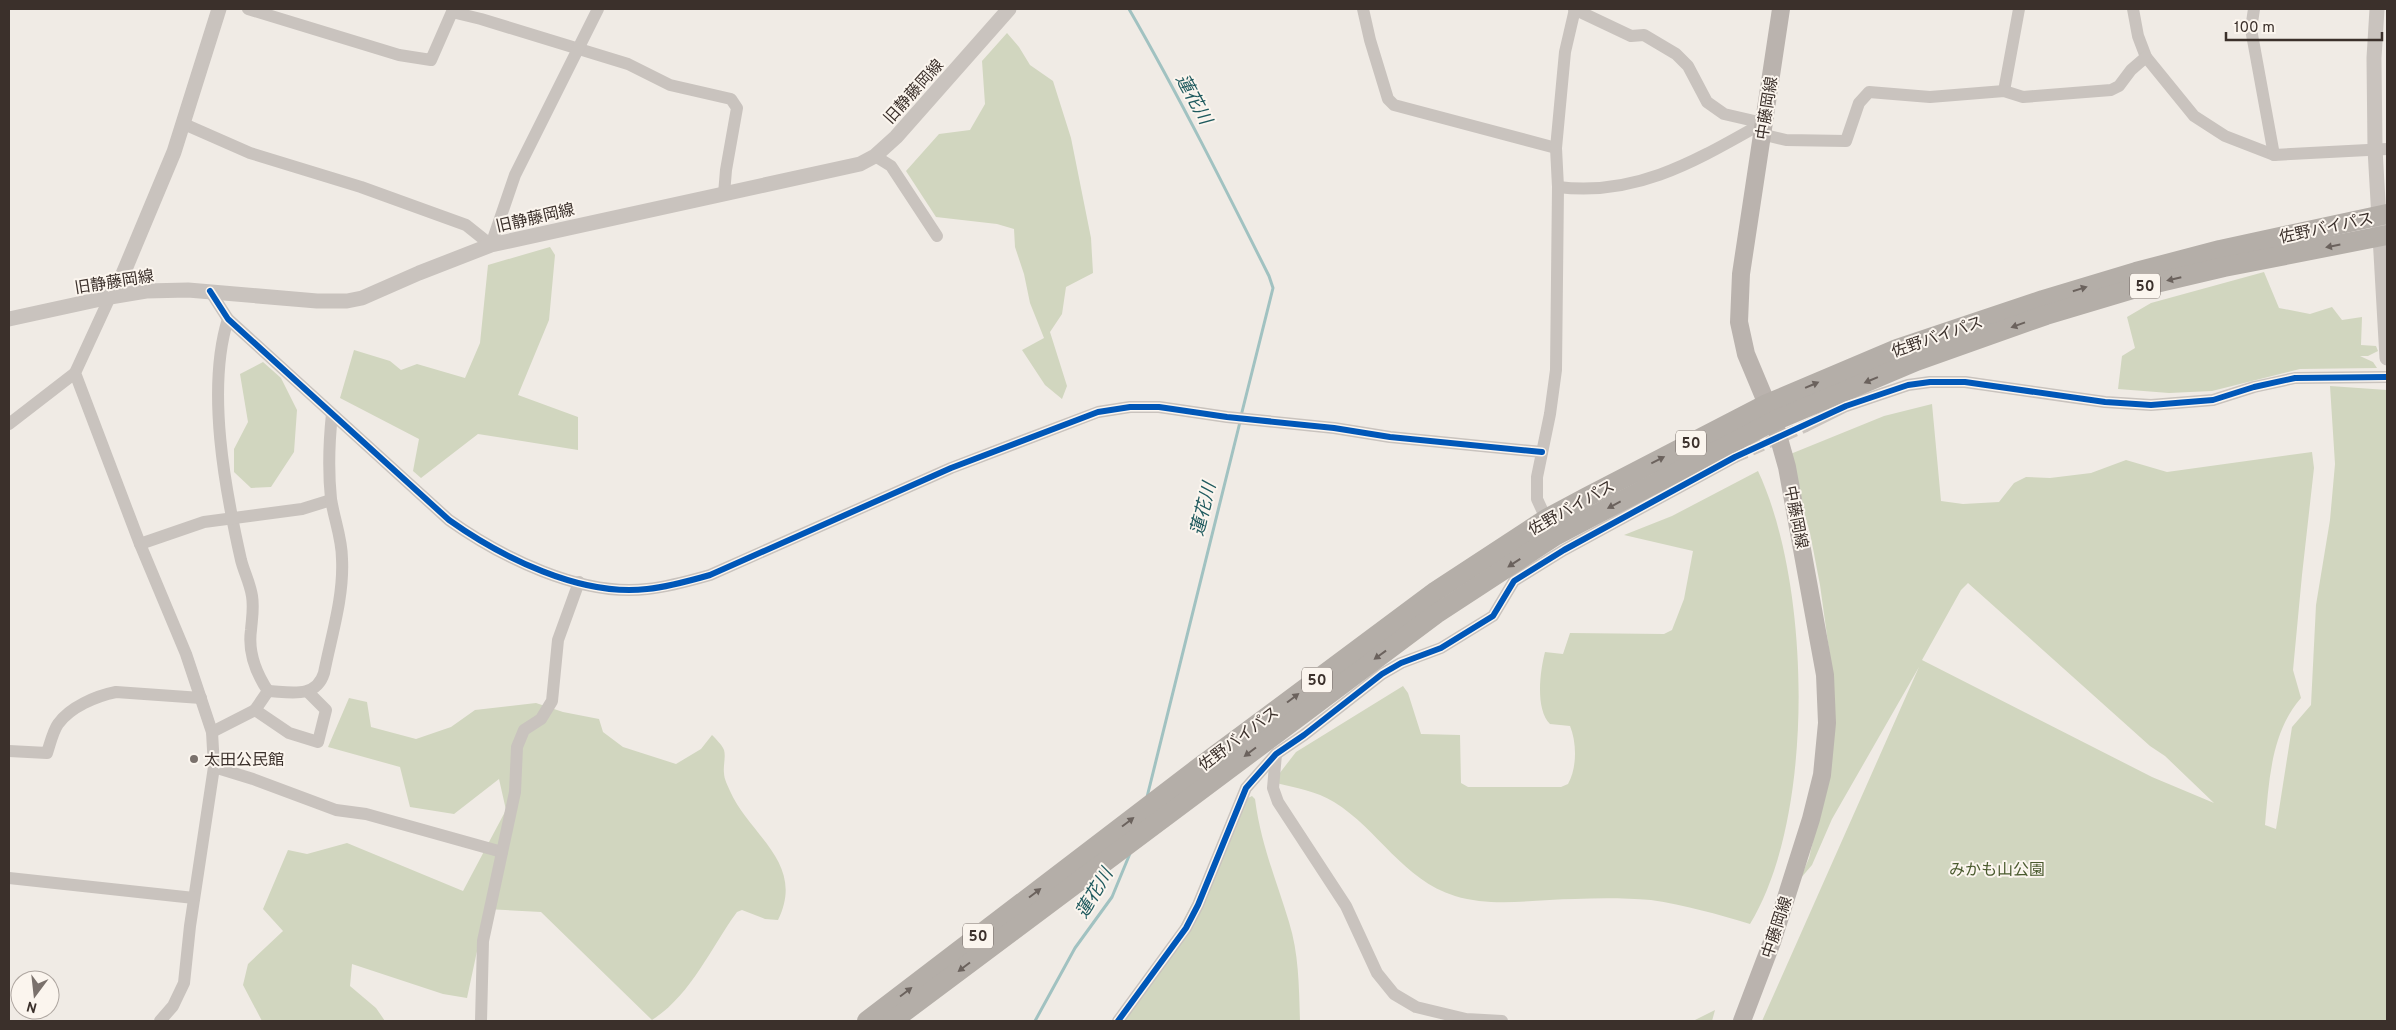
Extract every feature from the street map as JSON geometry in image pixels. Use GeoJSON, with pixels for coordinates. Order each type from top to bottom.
{"type":"FeatureCollection","features":[{"type":"Feature","properties":{"kind":"highway","name":"佐野バイパス"},"geometry":{"type":"LineString","coordinates":[[892,1021],[1436,614],[1555,535],[1771,413],[1897,349],[2052,297],[2220,250],[2383,215]]}},
{"type":"Feature","properties":{"kind":"highway","name":"佐野バイパス"},"geometry":{"type":"LineString","coordinates":[[1771,413],[2046,315],[2143,286],[2224,267],[2384,236]]}},
{"type":"Feature","properties":{"kind":"highway","name":"佐野バイパス"},"geometry":{"type":"LineString","coordinates":[[867,1021],[1197,769],[1436,591],[1555,535]]}},
{"type":"Feature","properties":{"kind":"main road","name":"中藤岡線"},"geometry":{"type":"LineString","coordinates":[[1742,1021],[1772,942],[1811,819],[1822,775],[1827,723],[1825,674],[1819,635],[1787,467],[1771,413],[1746,354],[1739,322],[1741,274],[1781,9]]}},
{"type":"Feature","properties":{"kind":"street"},"geometry":{"type":"LineString","coordinates":[[9,424],[75,373],[126,266],[184,124],[219,9]]}},
{"type":"Feature","properties":{"kind":"street"},"geometry":{"type":"LineString","coordinates":[[248,9],[399,55],[432,60],[452,12],[482,19],[579,51],[628,64],[670,85],[731,100],[736,108],[724,194]]}},
{"type":"Feature","properties":{"kind":"street"},"geometry":{"type":"LineString","coordinates":[[184,124],[250,152],[360,187],[466,224],[491,245],[515,175],[579,51],[598,9]]}},
{"type":"Feature","properties":{"kind":"street","name":"旧静藤岡線"},"geometry":{"type":"LineString","coordinates":[[9,319],[146,291],[210,291],[317,301],[347,301],[362,298],[491,245],[860,164],[875,156],[896,137],[1009,9]]}},
{"type":"Feature","properties":{"kind":"street"},"geometry":{"type":"LineString","coordinates":[[1363,9],[1370,40],[1388,99],[1394,104],[1556,148]]}},
{"type":"Feature","properties":{"kind":"street"},"geometry":{"type":"LineString","coordinates":[[1555,535],[1536,499],[1537,477],[1556,370],[1558,187],[1556,148],[1565,52],[1574,9],[1631,36],[1644,35],[1676,54],[1688,66],[1699,91],[1707,102],[1724,114],[1786,140],[1846,141],[1859,104],[1869,92],[1930,97],[2004,91],[2023,97],[2111,90],[2119,86],[2131,70],[2146,57]]}},
{"type":"Feature","properties":{"kind":"street"},"geometry":{"type":"LineString","coordinates":[[2004,91],[2019,9]]}},
{"type":"Feature","properties":{"kind":"street"},"geometry":{"type":"LineString","coordinates":[[2133,9],[2138,36],[2146,57],[2194,116],[2225,136],[2274,155],[2381,149]]}},
{"type":"Feature","properties":{"kind":"street"},"geometry":{"type":"LineString","coordinates":[[2254,9],[2251,29],[2274,155]]}},
{"type":"Feature","properties":{"kind":"street"},"geometry":{"type":"LineString","coordinates":[[2377,9],[2374,58],[2381,149],[2387,358]]}},
{"type":"Feature","properties":{"kind":"street"},"geometry":{"type":"LineString","coordinates":[[1558,187],[1584,190],[1598,189],[1630,185],[1662,176],[1762,129]]}},
{"type":"Feature","properties":{"kind":"street"},"geometry":{"type":"LineString","coordinates":[[875,156],[891,166],[937,236]]}},
{"type":"Feature","properties":{"kind":"street"},"geometry":{"type":"LineString","coordinates":[[210,291],[228,320],[420,495],[478,541],[543,572],[604,587],[645,590],[710,576],[950,468],[1098,412],[1130,407],[1159,407],[1334,428],[1390,437],[1542,452]]}},
{"type":"Feature","properties":{"kind":"street"},"geometry":{"type":"LineString","coordinates":[[228,320],[221,345],[218,382],[221,439],[233,516],[254,608],[250,632],[252,653],[260,679],[268,691]]}},
{"type":"Feature","properties":{"kind":"street"},"geometry":{"type":"LineString","coordinates":[[75,373],[140,544],[186,654],[212,732],[214,767],[194,898],[184,983],[174,1006],[160,1021]]}},
{"type":"Feature","properties":{"kind":"street"},"geometry":{"type":"LineString","coordinates":[[1806,426],[1854,403],[1908,385],[1930,382],[1965,382],[2105,402],[2151,405],[2213,400],[2254,387],[2295,378],[2324,376],[2387,377]]}},
{"type":"Feature","properties":{"kind":"street"},"geometry":{"type":"LineString","coordinates":[[268,691],[308,692],[322,682],[341,585],[341,544],[331,500],[329,449],[332,414]]}},
{"type":"Feature","properties":{"kind":"street"},"geometry":{"type":"LineString","coordinates":[[1118,1021],[1186,928],[1198,905],[1246,788],[1276,754],[1304,735],[1382,674],[1401,662],[1441,648],[1493,616],[1514,581],[1555,535],[1735,457]]}},
{"type":"Feature","properties":{"kind":"street"},"geometry":{"type":"LineString","coordinates":[[140,544],[204,522],[233,516],[302,509],[331,500]]}},
{"type":"Feature","properties":{"kind":"street"},"geometry":{"type":"LineString","coordinates":[[482,1021],[483,941],[515,792],[517,747],[524,730],[541,719],[552,701],[558,640],[579,582]]}},
{"type":"Feature","properties":{"kind":"street"},"geometry":{"type":"LineString","coordinates":[[212,732],[255,710],[268,691]]}},
{"type":"Feature","properties":{"kind":"street"},"geometry":{"type":"LineString","coordinates":[[9,751],[46,753],[57,725],[83,704],[103,694],[116,692],[201,698]]}},
{"type":"Feature","properties":{"kind":"street"},"geometry":{"type":"LineString","coordinates":[[255,710],[289,733],[318,742],[326,710],[308,692]]}},
{"type":"Feature","properties":{"kind":"street"},"geometry":{"type":"LineString","coordinates":[[1276,754],[1273,788],[1278,802],[1346,906],[1377,973],[1394,994],[1416,1007],[1466,1019],[1502,1021]]}},
{"type":"Feature","properties":{"kind":"street"},"geometry":{"type":"LineString","coordinates":[[214,767],[253,779],[336,810],[366,814],[502,852]]}},
{"type":"Feature","properties":{"kind":"street"},"geometry":{"type":"LineString","coordinates":[[9,878],[194,898]]}},
{"type":"Feature","properties":{"kind":"green space"},"geometry":{"type":"Polygon","coordinates":[[[1007,33],[1019,47],[1030,65],[1053,81],[1071,138],[1091,238],[1093,273],[1066,287],[1062,314],[1050,332],[1067,386],[1062,399],[1045,385],[1022,350],[1044,338],[1030,303],[1024,274],[1015,247],[1014,229],[997,224],[936,217],[906,171],[939,134],[970,130],[985,104],[982,61],[1007,33]]]}},
{"type":"Feature","properties":{"kind":"green space"},"geometry":{"type":"Polygon","coordinates":[[[550,247],[555,255],[549,320],[518,395],[578,417],[578,450],[478,434],[421,478],[413,471],[419,439],[340,398],[354,350],[390,361],[401,370],[417,364],[465,378],[480,343],[488,265],[550,247]]]}},
{"type":"Feature","properties":{"kind":"green space"},"geometry":{"type":"Polygon","coordinates":[[[2264,272],[2279,308],[2310,314],[2332,307],[2342,320],[2362,317],[2361,345],[2376,346],[2378,351],[2368,356],[2360,356],[2373,362],[2377,368],[2300,369],[2212,391],[2169,393],[2118,389],[2122,356],[2135,348],[2127,317],[2151,303],[2264,272]]]}},
{"type":"Feature","properties":{"kind":"green space"},"geometry":{"type":"Polygon","coordinates":[[[263,362],[281,378],[297,410],[294,452],[271,487],[251,488],[234,472],[234,449],[248,422],[240,374],[263,362]]]}},
{"type":"Feature","properties":{"kind":"green space","name":"みかも山公園"},"geometry":{"type":"Polygon","coordinates":[[[2330,386],[2387,390],[2387,1021],[1762,1021],[1919,667],[1832,819],[1812,865],[1800,879],[1809,858],[1820,811],[1830,657],[1820,585],[1810,533],[1788,455],[1884,416],[1932,404],[1941,501],[1963,504],[1999,502],[2014,483],[2026,477],[2050,478],[2091,473],[2126,460],[2167,472],[2312,452],[2314,468],[2293,670],[2301,698],[2283,726],[2273,758],[2265,825],[2276,829],[2292,727],[2311,705],[2316,605],[2330,520],[2335,464],[2330,386]],[[1968,583],[1961,590],[1922,660],[2152,777],[2214,803],[2165,756],[2150,746],[1968,583]]]}},
{"type":"Feature","properties":{"kind":"green space"},"geometry":{"type":"Polygon","coordinates":[[[1758,471],[1776,518],[1788,574],[1796,636],[1799,699],[1796,763],[1787,824],[1771,878],[1750,924],[1701,910],[1651,900],[1594,898],[1485,902],[1455,896],[1420,878],[1350,813],[1334,802],[1313,792],[1276,783],[1279,774],[1296,752],[1403,686],[1408,693],[1421,734],[1460,735],[1461,783],[1468,787],[1561,787],[1568,784],[1573,771],[1574,740],[1570,726],[1550,724],[1542,709],[1540,679],[1545,652],[1563,654],[1570,633],[1664,634],[1672,630],[1684,599],[1693,551],[1624,535],[1672,516],[1758,471]]]}},
{"type":"Feature","properties":{"kind":"green space"},"geometry":{"type":"Polygon","coordinates":[[[349,698],[367,702],[371,727],[416,739],[451,727],[475,710],[536,703],[563,712],[599,719],[603,732],[623,747],[676,764],[701,749],[712,735],[724,750],[724,775],[730,791],[739,807],[772,851],[780,866],[785,882],[785,900],[778,920],[765,919],[742,910],[737,912],[689,985],[666,1010],[652,1020],[541,912],[486,909],[467,998],[443,994],[352,964],[350,986],[376,1008],[385,1021],[262,1021],[243,985],[248,964],[283,931],[263,909],[288,850],[307,854],[347,843],[463,891],[506,810],[499,779],[454,814],[410,807],[400,767],[328,747],[349,698]]]}},
{"type":"Feature","properties":{"kind":"green space"},"geometry":{"type":"Polygon","coordinates":[[[1252,796],[1255,799],[1265,847],[1295,946],[1300,1021],[1112,1021],[1175,936],[1248,798],[1252,796]]]}},
{"type":"Feature","properties":{"kind":"green space"},"geometry":{"type":"Polygon","coordinates":[[[1715,1010],[1712,1021],[1693,1021],[1715,1010]]]}},
{"type":"Feature","properties":{"kind":"waterway","name":"蓮花川"},"geometry":{"type":"LineString","coordinates":[[1129,9],[1201,141],[1269,276],[1273,288],[1241,416]]}},
{"type":"Feature","properties":{"kind":"waterway","name":"蓮花川"},"geometry":{"type":"LineString","coordinates":[[1147,797],[1240,422]]}},
{"type":"Feature","properties":{"kind":"waterway","name":"蓮花川"},"geometry":{"type":"LineString","coordinates":[[1035,1021],[1075,948],[1112,897],[1131,851]]}},
{"type":"Feature","properties":{"kind":"tunnel"},"geometry":{"type":"LineString","coordinates":[[1735,457],[1806,426]]}},
{"type":"Feature","properties":{"kind":"cycle path"},"geometry":{"type":"LineString","coordinates":[[210,291],[228,319],[449,520],[493,548],[517,560],[569,580],[596,587],[622,590],[647,589],[710,575],[951,468],[1098,412],[1130,407],[1159,407],[1227,417],[1334,428],[1390,437],[1542,452]]}},
{"type":"Feature","properties":{"kind":"cycle path"},"geometry":{"type":"LineString","coordinates":[[1118,1021],[1186,928],[1198,905],[1246,788],[1276,754],[1304,735],[1382,674],[1401,663],[1441,648],[1493,616],[1514,581],[1564,550],[1735,457],[1846,406],[1908,385],[1930,382],[1965,382],[2105,402],[2151,405],[2213,400],[2254,387],[2295,378],[2387,377]]}},
{"type":"Feature","properties":{"kind":"place","name":"太田公民館"},"geometry":{"type":"Point","coordinates":[194,759]}}]}
